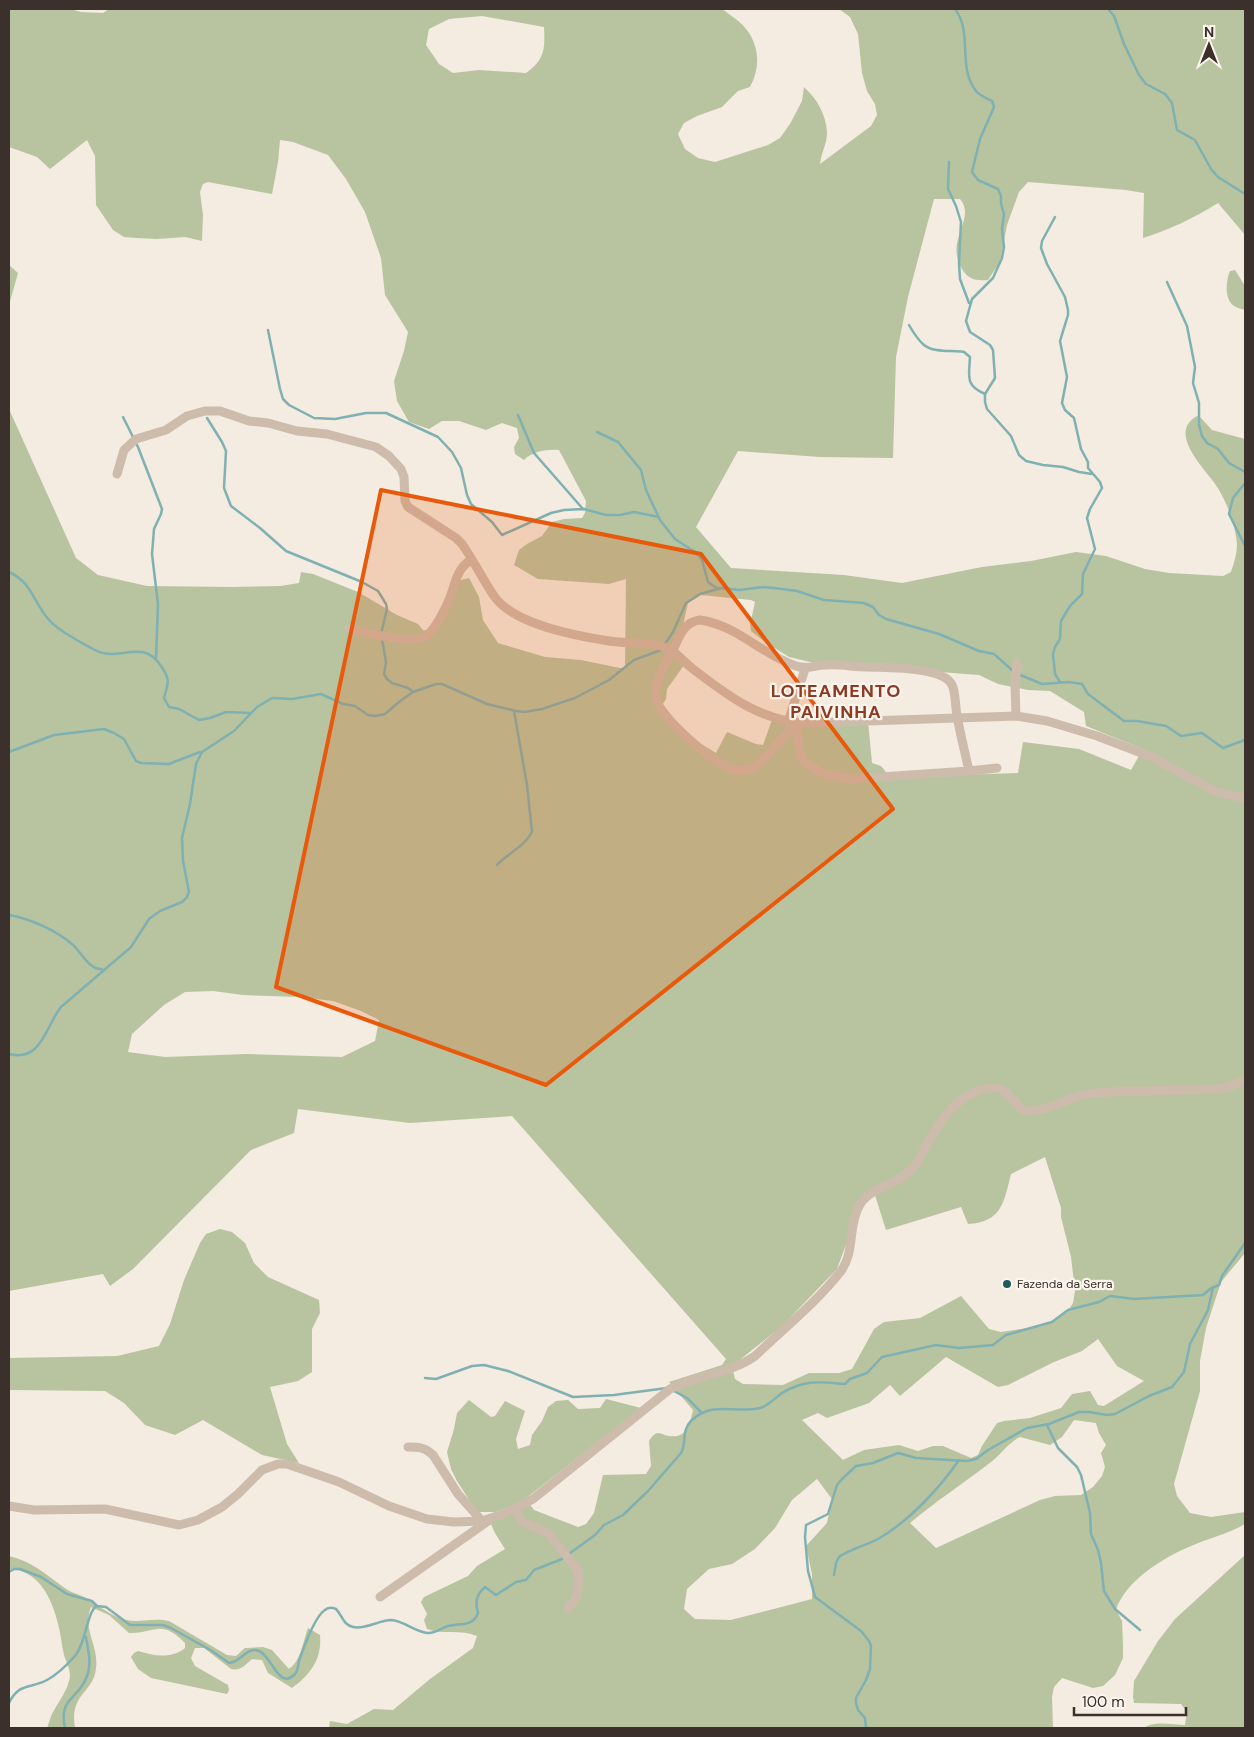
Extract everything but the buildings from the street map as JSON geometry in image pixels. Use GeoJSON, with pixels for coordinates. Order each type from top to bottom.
{"type":"FeatureCollection","features":[{"type":"Feature","properties":{"kind":"street"},"geometry":{"type":"LineString","coordinates":[[118,474],[121,456],[129,444],[136,439],[166,430],[187,416],[206,411],[220,412],[249,421],[268,423],[297,431],[327,434],[376,447],[389,456],[401,469],[404,477],[405,501],[408,507],[456,538],[462,544],[499,602],[527,620],[560,632],[609,641],[654,645],[672,651],[731,697],[756,711],[792,723],[1016,716],[1048,721],[1098,736],[1152,757],[1216,792],[1245,798]]}},
{"type":"Feature","properties":{"kind":"street"},"geometry":{"type":"LineString","coordinates":[[350,629],[410,640],[426,637],[440,618],[451,596],[460,569],[471,560]]}},
{"type":"Feature","properties":{"kind":"street"},"geometry":{"type":"LineString","coordinates":[[805,668],[792,723],[754,768],[736,771],[726,767],[686,737],[656,702],[656,688],[660,674],[683,629],[693,621],[700,620],[718,624],[742,636],[784,662],[805,668],[825,665],[910,668],[933,673],[951,683],[969,771]]}},
{"type":"Feature","properties":{"kind":"street"},"geometry":{"type":"LineString","coordinates":[[1016,716],[1015,685],[1017,663]]}},
{"type":"Feature","properties":{"kind":"street"},"geometry":{"type":"LineString","coordinates":[[792,723],[803,760],[814,770],[824,774],[851,778],[997,768]]}},
{"type":"Feature","properties":{"kind":"street"},"geometry":{"type":"LineString","coordinates":[[9,1506],[34,1510],[105,1510],[179,1525],[198,1520],[222,1508],[262,1470],[278,1464],[287,1464],[339,1482],[389,1506],[427,1519],[454,1522],[492,1518],[516,1508],[533,1498],[670,1389],[684,1382],[736,1367],[754,1356],[806,1308],[842,1269],[848,1255],[855,1215],[864,1198],[912,1170],[938,1125],[958,1101],[973,1093],[990,1088],[998,1088],[1006,1092],[1026,1111],[1032,1111],[1041,1110],[1085,1094],[1106,1091],[1216,1089],[1228,1087],[1245,1080]]}},
{"type":"Feature","properties":{"kind":"street"},"geometry":{"type":"LineString","coordinates":[[408,1447],[420,1447],[433,1455],[458,1494],[482,1520]]}},
{"type":"Feature","properties":{"kind":"street"},"geometry":{"type":"LineString","coordinates":[[516,1508],[521,1521],[548,1533],[577,1569],[579,1582],[576,1597],[568,1609]]}},
{"type":"Feature","properties":{"kind":"street"},"geometry":{"type":"LineString","coordinates":[[380,1597],[492,1518]]}},
{"type":"Feature","properties":{"kind":"highlighted area"},"geometry":{"type":"Polygon","coordinates":[[[381,490],[701,554],[893,809],[546,1085],[276,987],[381,490]]]}},
{"type":"Feature","properties":{"kind":"green space"},"geometry":{"type":"Polygon","coordinates":[[[9,9],[70,9],[81,12],[103,13],[109,9],[722,10],[741,24],[753,39],[756,48],[757,67],[750,87],[738,91],[722,107],[684,123],[678,134],[685,149],[698,158],[715,162],[768,145],[780,138],[790,124],[802,101],[804,87],[820,107],[825,119],[827,137],[820,164],[871,126],[877,115],[875,104],[867,91],[862,73],[858,34],[850,17],[839,9],[1245,9],[1245,235],[1218,203],[1181,223],[1143,238],[1144,193],[1028,182],[1019,192],[1007,225],[1000,262],[988,280],[979,280],[972,279],[967,275],[957,258],[956,249],[965,214],[960,199],[934,199],[908,297],[896,357],[893,458],[820,457],[738,451],[696,527],[731,568],[844,575],[902,583],[982,567],[1031,561],[1076,552],[1106,556],[1145,569],[1169,573],[1223,576],[1231,572],[1236,555],[1237,545],[1233,524],[1219,490],[1192,453],[1187,443],[1186,433],[1188,424],[1197,416],[1212,430],[1245,439],[1245,1253],[1221,1282],[1206,1328],[1200,1361],[1200,1391],[1174,1484],[1177,1496],[1190,1513],[1211,1517],[1245,1512],[1245,1524],[1180,1551],[1158,1563],[1128,1589],[1116,1610],[1122,1621],[1123,1658],[1115,1675],[1103,1686],[1093,1688],[1062,1678],[1054,1687],[1052,1697],[1053,1728],[329,1728],[330,1721],[347,1724],[374,1709],[393,1710],[430,1679],[473,1648],[477,1636],[427,1629],[424,1620],[427,1614],[421,1602],[424,1597],[468,1576],[477,1566],[505,1549],[490,1522],[528,1502],[534,1510],[578,1527],[586,1524],[594,1513],[603,1475],[646,1474],[651,1466],[649,1441],[652,1436],[658,1433],[668,1436],[680,1435],[687,1429],[693,1410],[669,1382],[722,1365],[726,1359],[512,1116],[410,1123],[298,1109],[294,1133],[251,1150],[133,1269],[110,1286],[103,1274],[9,1291],[9,409],[76,558],[98,575],[147,586],[232,587],[280,586],[299,583],[301,572],[313,574],[358,592],[397,615],[418,624],[423,630],[432,631],[457,581],[469,578],[479,597],[483,620],[498,643],[545,657],[581,660],[625,669],[626,579],[609,584],[538,579],[514,565],[519,550],[542,536],[552,522],[582,518],[585,513],[586,501],[559,450],[540,451],[531,454],[524,460],[515,454],[514,447],[519,438],[517,428],[502,423],[486,430],[459,421],[442,421],[429,429],[409,422],[397,401],[394,381],[408,332],[385,295],[381,258],[365,212],[346,179],[328,155],[293,142],[280,140],[272,194],[208,182],[203,184],[200,192],[203,215],[202,241],[185,237],[157,239],[124,237],[113,230],[96,205],[95,156],[87,140],[50,169],[37,157],[9,147],[9,9]],[[482,16],[449,19],[429,29],[426,45],[439,64],[453,73],[479,70],[526,73],[537,63],[544,48],[544,27],[482,16]],[[701,595],[688,603],[682,630],[674,647],[687,661],[667,689],[666,699],[659,710],[683,733],[716,753],[727,732],[763,745],[773,717],[868,721],[872,763],[881,766],[890,777],[1018,773],[1023,742],[1079,749],[1131,770],[1143,749],[1086,726],[1084,712],[1050,691],[1028,690],[998,684],[979,675],[836,668],[789,657],[751,631],[750,625],[755,602],[751,600],[701,595]],[[213,991],[185,992],[164,1005],[132,1034],[128,1052],[165,1057],[247,1054],[342,1057],[375,1041],[379,1020],[333,1001],[301,997],[243,995],[213,991]],[[1045,1157],[1011,1174],[1003,1202],[995,1215],[979,1222],[968,1224],[961,1207],[886,1230],[874,1192],[860,1199],[837,1269],[782,1326],[732,1366],[735,1379],[743,1384],[783,1385],[809,1373],[839,1373],[852,1369],[874,1329],[884,1322],[920,1318],[961,1296],[989,1329],[1001,1332],[1043,1326],[1068,1311],[1073,1303],[1075,1291],[1071,1257],[1061,1217],[1061,1208],[1045,1157]],[[1098,1339],[1082,1351],[1054,1362],[1008,1385],[998,1387],[946,1357],[900,1396],[890,1385],[869,1403],[827,1418],[818,1413],[802,1420],[843,1460],[864,1450],[899,1445],[918,1451],[933,1446],[943,1446],[971,1458],[978,1455],[997,1423],[1030,1418],[1061,1408],[1072,1394],[1090,1391],[1098,1405],[1104,1406],[1144,1381],[1117,1366],[1098,1339]],[[1074,1420],[1062,1437],[1050,1445],[1020,1437],[991,1462],[910,1523],[936,1548],[1040,1500],[1055,1496],[1081,1495],[1093,1487],[1102,1476],[1105,1467],[1101,1453],[1106,1445],[1096,1423],[1074,1420]],[[817,1479],[792,1500],[775,1528],[755,1549],[732,1564],[709,1569],[687,1589],[684,1609],[695,1619],[731,1620],[812,1599],[812,1574],[806,1546],[827,1523],[832,1499],[817,1479]]]}},
{"type":"Feature","properties":{"kind":"green space"},"geometry":{"type":"Polygon","coordinates":[[[9,265],[18,273],[9,305],[9,265]]]}},
{"type":"Feature","properties":{"kind":"green space"},"geometry":{"type":"Polygon","coordinates":[[[1235,270],[1245,286],[1245,310],[1234,306],[1227,294],[1230,271],[1235,270]]]}},
{"type":"Feature","properties":{"kind":"green space"},"geometry":{"type":"Polygon","coordinates":[[[220,1229],[232,1232],[245,1243],[254,1263],[268,1277],[319,1300],[320,1313],[312,1329],[312,1372],[298,1381],[270,1387],[287,1444],[299,1463],[262,1455],[203,1420],[175,1435],[145,1425],[124,1403],[105,1391],[9,1390],[9,1358],[117,1356],[159,1346],[170,1324],[184,1280],[200,1243],[206,1234],[220,1229]]]}},
{"type":"Feature","properties":{"kind":"green space"},"geometry":{"type":"Polygon","coordinates":[[[606,1399],[641,1408],[525,1499],[495,1512],[480,1512],[475,1509],[451,1469],[447,1452],[457,1413],[469,1400],[491,1417],[495,1416],[505,1401],[525,1411],[516,1439],[518,1449],[530,1445],[532,1435],[542,1421],[548,1407],[556,1401],[568,1400],[578,1409],[600,1408],[606,1399]]]}},
{"type":"Feature","properties":{"kind":"green space"},"geometry":{"type":"Polygon","coordinates":[[[1245,1555],[1245,1728],[1144,1728],[1153,1724],[1185,1725],[1187,1712],[1181,1704],[1134,1703],[1134,1681],[1158,1641],[1175,1619],[1245,1555]]]}},
{"type":"Feature","properties":{"kind":"green space"},"geometry":{"type":"Polygon","coordinates":[[[9,1556],[31,1564],[68,1590],[86,1598],[119,1618],[132,1621],[169,1621],[227,1655],[236,1656],[245,1648],[263,1647],[272,1650],[289,1669],[299,1656],[308,1628],[320,1635],[317,1659],[305,1677],[292,1688],[268,1673],[262,1660],[252,1659],[240,1668],[231,1669],[204,1648],[195,1648],[191,1658],[195,1666],[228,1685],[229,1690],[227,1694],[151,1678],[138,1669],[131,1657],[134,1653],[138,1651],[156,1655],[169,1655],[185,1648],[185,1643],[177,1635],[163,1629],[129,1633],[109,1615],[91,1607],[88,1623],[96,1660],[94,1676],[75,1707],[75,1728],[47,1728],[52,1714],[68,1686],[69,1669],[58,1624],[49,1598],[33,1578],[22,1571],[9,1569],[9,1556]]]}},
{"type":"Feature","properties":{"kind":"waterway"},"geometry":{"type":"LineString","coordinates":[[955,9],[963,28],[967,71],[970,82],[978,93],[992,101],[994,107],[980,139],[972,172],[978,180],[998,189],[1004,214],[1002,258],[993,278],[972,299],[966,321],[970,332],[990,345],[993,350],[995,378],[985,394],[987,409],[1011,436],[1019,455],[1026,461],[1092,474]]}},
{"type":"Feature","properties":{"kind":"waterway"},"geometry":{"type":"LineString","coordinates":[[1108,9],[1114,16],[1124,44],[1139,75],[1146,84],[1165,94],[1172,103],[1177,130],[1195,140],[1211,169],[1218,177],[1245,194]]}},
{"type":"Feature","properties":{"kind":"waterway"},"geometry":{"type":"LineString","coordinates":[[949,162],[948,189],[961,222],[960,279],[969,303]]}},
{"type":"Feature","properties":{"kind":"waterway"},"geometry":{"type":"LineString","coordinates":[[1055,217],[1042,241],[1041,248],[1047,264],[1065,297],[1068,310],[1060,341],[1067,377],[1062,403],[1065,410],[1074,418],[1081,449],[1088,462],[1088,468],[1100,482],[1102,488],[1087,518],[1095,549],[1083,574],[1082,594],[1070,606],[1061,621],[1060,639],[1053,654],[1055,674],[1060,682]]}},
{"type":"Feature","properties":{"kind":"waterway"},"geometry":{"type":"LineString","coordinates":[[1167,282],[1187,326],[1195,367],[1193,383],[1199,403],[1199,425],[1202,436],[1207,443],[1218,449],[1229,463],[1245,472]]}},
{"type":"Feature","properties":{"kind":"waterway"},"geometry":{"type":"LineString","coordinates":[[909,325],[920,341],[928,348],[964,352],[970,357],[969,375],[971,384],[985,394]]}},
{"type":"Feature","properties":{"kind":"waterway"},"geometry":{"type":"LineString","coordinates":[[268,330],[280,389],[283,399],[289,405],[314,418],[335,419],[366,413],[386,413],[438,437],[452,452],[461,468],[471,504],[492,522],[502,535],[551,513],[564,510],[584,509],[606,515],[634,512],[659,517]]}},
{"type":"Feature","properties":{"kind":"waterway"},"geometry":{"type":"LineString","coordinates":[[518,415],[534,453],[583,509]]}},
{"type":"Feature","properties":{"kind":"waterway"},"geometry":{"type":"LineString","coordinates":[[123,417],[138,447],[162,509],[154,529],[152,554],[158,604],[156,658]]}},
{"type":"Feature","properties":{"kind":"waterway"},"geometry":{"type":"LineString","coordinates":[[207,418],[226,451],[224,488],[231,506],[286,551],[362,582],[378,591],[387,609],[381,634]]}},
{"type":"Feature","properties":{"kind":"waterway"},"geometry":{"type":"LineString","coordinates":[[597,432],[618,442],[641,470],[646,490],[660,520],[675,539],[698,554],[702,560],[708,582],[718,589]]}},
{"type":"Feature","properties":{"kind":"waterway"},"geometry":{"type":"LineString","coordinates":[[1245,483],[1233,498],[1229,514],[1245,546]]}},
{"type":"Feature","properties":{"kind":"waterway"},"geometry":{"type":"LineString","coordinates":[[9,572],[23,582],[50,621],[71,637],[104,653],[138,652],[146,653],[154,658],[161,666],[167,678],[164,698],[169,707],[179,709],[199,720],[226,712],[251,713]]}},
{"type":"Feature","properties":{"kind":"waterway"},"geometry":{"type":"LineString","coordinates":[[9,1054],[20,1055],[29,1053],[36,1048],[61,1007],[131,947],[149,919],[160,911],[182,902],[187,897],[189,892],[183,861],[182,838],[190,804],[196,764],[202,752],[234,731],[257,707],[272,698],[292,699],[321,694],[343,704],[355,706],[368,715],[375,716],[385,714],[413,692],[436,684],[442,684],[487,704],[525,712],[542,709],[575,698],[609,680],[634,660],[661,650],[673,632],[686,603],[700,594],[721,588],[739,590],[763,587],[774,588],[797,591],[824,600],[864,603],[873,607],[879,615],[886,619],[939,634],[979,651],[994,654],[1013,671]]}},
{"type":"Feature","properties":{"kind":"waterway"},"geometry":{"type":"LineString","coordinates":[[382,639],[386,662],[384,674],[392,683],[408,688],[413,692]]}},
{"type":"Feature","properties":{"kind":"waterway"},"geometry":{"type":"LineString","coordinates":[[1018,674],[1042,684],[1069,682],[1082,684],[1088,694],[1124,721],[1137,721],[1166,726],[1181,736],[1202,733],[1223,748],[1245,740]]}},
{"type":"Feature","properties":{"kind":"waterway"},"geometry":{"type":"LineString","coordinates":[[497,865],[525,842],[532,832],[527,785],[514,711]]}},
{"type":"Feature","properties":{"kind":"waterway"},"geometry":{"type":"LineString","coordinates":[[9,752],[54,735],[104,729],[124,739],[136,761],[141,763],[169,764],[200,752]]}},
{"type":"Feature","properties":{"kind":"waterway"},"geometry":{"type":"LineString","coordinates":[[9,915],[26,919],[51,930],[73,945],[89,964],[97,969],[102,969]]}},
{"type":"Feature","properties":{"kind":"waterway"},"geometry":{"type":"LineString","coordinates":[[9,1572],[14,1569],[20,1569],[41,1577],[67,1594],[92,1601],[97,1606],[106,1607],[130,1625],[163,1625],[171,1628],[229,1663],[251,1651],[259,1651],[279,1675],[289,1678],[298,1669],[303,1649],[313,1626],[321,1613],[328,1608],[336,1609],[347,1624],[358,1628],[391,1620],[422,1632],[430,1633],[448,1626],[466,1624],[473,1621],[478,1613],[478,1596],[485,1587],[496,1595],[516,1582],[526,1580],[534,1570],[562,1559],[595,1535],[604,1525],[623,1515],[648,1491],[681,1453],[688,1425],[699,1415],[707,1411],[760,1408],[769,1404],[782,1393],[806,1383],[845,1384],[850,1379],[867,1373],[882,1357],[936,1345],[959,1348],[993,1345],[1006,1335],[1052,1322],[1068,1310],[1099,1302],[1110,1296],[1134,1299],[1203,1295],[1219,1285],[1222,1276],[1245,1243]]}},
{"type":"Feature","properties":{"kind":"waterway"},"geometry":{"type":"LineString","coordinates":[[866,1728],[865,1718],[858,1710],[856,1698],[870,1669],[871,1646],[861,1631],[815,1597],[808,1571],[805,1537],[806,1525],[828,1514],[837,1485],[856,1466],[873,1463],[898,1453],[916,1458],[967,1461],[976,1459],[1027,1428],[1049,1424],[1079,1412],[1115,1414],[1149,1396],[1172,1387],[1184,1372],[1190,1344],[1208,1310],[1213,1287]]}},
{"type":"Feature","properties":{"kind":"waterway"},"geometry":{"type":"LineString","coordinates":[[425,1378],[436,1379],[472,1366],[484,1365],[508,1371],[573,1397],[614,1395],[667,1388]]}},
{"type":"Feature","properties":{"kind":"waterway"},"geometry":{"type":"LineString","coordinates":[[674,1391],[687,1398],[702,1413]]}},
{"type":"Feature","properties":{"kind":"waterway"},"geometry":{"type":"LineString","coordinates":[[1047,1425],[1058,1448],[1077,1467],[1081,1475],[1090,1513],[1091,1534],[1101,1563],[1104,1591],[1115,1609],[1140,1630]]}},
{"type":"Feature","properties":{"kind":"waterway"},"geometry":{"type":"LineString","coordinates":[[834,1575],[839,1557],[878,1539],[900,1524],[932,1493],[959,1460]]}},
{"type":"Feature","properties":{"kind":"waterway"},"geometry":{"type":"LineString","coordinates":[[9,1703],[13,1696],[21,1689],[50,1678],[74,1657],[81,1645],[91,1614],[97,1606]]}},
{"type":"Feature","properties":{"kind":"waterway"},"geometry":{"type":"LineString","coordinates":[[65,1728],[64,1710],[87,1676],[89,1656],[86,1637]]}},
{"type":"Feature","properties":{"kind":"place","name":"Fazenda da Serra"},"geometry":{"type":"Point","coordinates":[1007,1284]}},
{"type":"Feature","properties":{"kind":"district","name":"LOTEAMENTO PAIVINHA"},"geometry":{"type":"Point","coordinates":[836,701]}}]}
